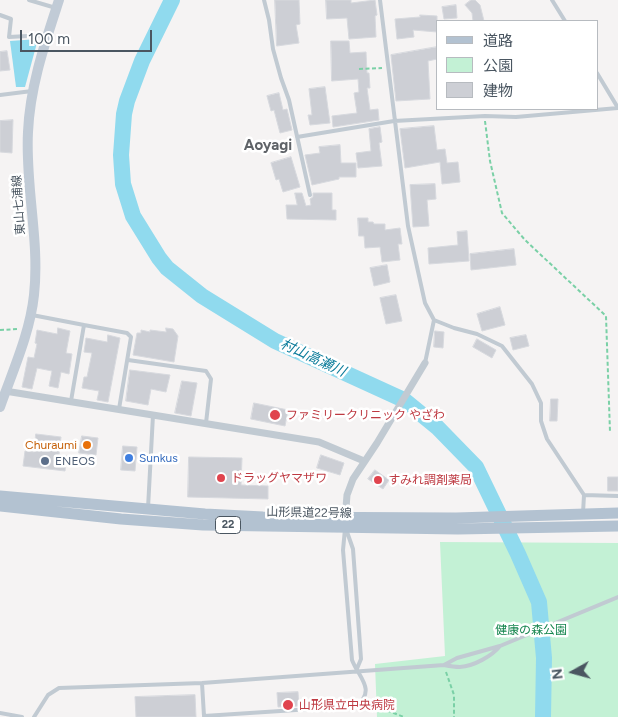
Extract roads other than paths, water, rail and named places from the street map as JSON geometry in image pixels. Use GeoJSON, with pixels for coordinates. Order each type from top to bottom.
{"type":"FeatureCollection","features":[{"type":"Feature","properties":{"kind":"main road","name":"東山七浦線"},"geometry":{"type":"LineString","coordinates":[[0,407],[31,315],[35,270],[28,133],[32,91],[58,4]]}},
{"type":"Feature","properties":{"kind":"main road","name":"山形県道22号線"},"geometry":{"type":"LineString","coordinates":[[0,496],[345,523]]}},
{"type":"Feature","properties":{"kind":"main road","name":"山形県道22号線"},"geometry":{"type":"LineString","coordinates":[[0,506],[122,519],[203,525],[457,523],[549,527],[618,526]]}},
{"type":"Feature","properties":{"kind":"main road","name":"山形県道22号線"},"geometry":{"type":"LineString","coordinates":[[457,523],[563,514],[618,513]]}},
{"type":"Feature","properties":{"kind":"street"},"geometry":{"type":"LineString","coordinates":[[345,523],[347,495],[352,479],[377,443],[426,363]]}},
{"type":"Feature","properties":{"kind":"street"},"geometry":{"type":"LineString","coordinates":[[5,391],[319,442],[364,461]]}},
{"type":"Feature","properties":{"kind":"lane"},"geometry":{"type":"LineString","coordinates":[[29,0],[58,4]]}},
{"type":"Feature","properties":{"kind":"lane"},"geometry":{"type":"LineString","coordinates":[[264,0],[270,20],[270,35],[273,49],[289,100],[310,195]]}},
{"type":"Feature","properties":{"kind":"lane"},"geometry":{"type":"LineString","coordinates":[[380,0],[408,226],[425,303],[434,320],[426,363]]}},
{"type":"Feature","properties":{"kind":"lane"},"geometry":{"type":"LineString","coordinates":[[552,0],[564,20]]}},
{"type":"Feature","properties":{"kind":"lane"},"geometry":{"type":"LineString","coordinates":[[0,15],[11,19],[9,37],[48,35]]}},
{"type":"Feature","properties":{"kind":"lane"},"geometry":{"type":"LineString","coordinates":[[598,75],[618,108],[598,110]]}},
{"type":"Feature","properties":{"kind":"lane"},"geometry":{"type":"LineString","coordinates":[[0,95],[32,91]]}},
{"type":"Feature","properties":{"kind":"lane"},"geometry":{"type":"LineString","coordinates":[[296,137],[394,121],[485,116],[516,117],[595,110]]}},
{"type":"Feature","properties":{"kind":"lane"},"geometry":{"type":"LineString","coordinates":[[31,315],[127,333],[131,337],[119,409]]}},
{"type":"Feature","properties":{"kind":"lane"},"geometry":{"type":"LineString","coordinates":[[434,320],[477,334],[502,346],[532,384],[541,403],[541,421],[546,439],[584,495],[583,513]]}},
{"type":"Feature","properties":{"kind":"lane"},"geometry":{"type":"LineString","coordinates":[[71,401],[84,325]]}},
{"type":"Feature","properties":{"kind":"lane"},"geometry":{"type":"LineString","coordinates":[[128,360],[206,371],[212,379],[206,423]]}},
{"type":"Feature","properties":{"kind":"lane"},"geometry":{"type":"LineString","coordinates":[[148,509],[153,415]]}},
{"type":"Feature","properties":{"kind":"lane"},"geometry":{"type":"LineString","coordinates":[[584,495],[618,496]]}},
{"type":"Feature","properties":{"kind":"lane"},"geometry":{"type":"LineString","coordinates":[[345,523],[353,549],[361,659],[356,671]]}},
{"type":"Feature","properties":{"kind":"lane"},"geometry":{"type":"LineString","coordinates":[[202,683],[204,716],[356,706],[365,696],[365,684],[356,671],[352,660],[343,550],[345,523]]}},
{"type":"Feature","properties":{"kind":"lane"},"geometry":{"type":"LineString","coordinates":[[444,665],[458,658],[500,646],[618,598]]}},
{"type":"Feature","properties":{"kind":"lane"},"geometry":{"type":"LineString","coordinates":[[34,717],[48,695],[59,688],[202,683],[444,665],[461,667],[490,655],[500,646]]}},
{"type":"Feature","properties":{"kind":"lane"},"geometry":{"type":"LineString","coordinates":[[0,713],[22,717]]}},
{"type":"Feature","properties":{"kind":"water"},"geometry":{"type":"Polygon","coordinates":[[[38,39],[25,87],[16,87],[10,41],[38,39]]]}},
{"type":"Feature","properties":{"kind":"waterway","name":"村山高瀬川"},"geometry":{"type":"LineString","coordinates":[[172,0],[142,61],[124,114],[121,155],[123,184],[133,216],[167,268],[202,296],[275,341],[404,400],[437,427],[476,467],[539,602],[544,658],[543,717]]}},
{"type":"Feature","properties":{"kind":"place","name":"ファミリークリニック やざわ"},"geometry":{"type":"Point","coordinates":[275,415]}},
{"type":"Feature","properties":{"kind":"place","name":"Churaumi"},"geometry":{"type":"Point","coordinates":[87,445]}},
{"type":"Feature","properties":{"kind":"place","name":"Sunkus"},"geometry":{"type":"Point","coordinates":[129,458]}},
{"type":"Feature","properties":{"kind":"place","name":"ENEOS"},"geometry":{"type":"Point","coordinates":[45,461]}},
{"type":"Feature","properties":{"kind":"place","name":"ドラッグヤマザワ"},"geometry":{"type":"Point","coordinates":[221,478]}},
{"type":"Feature","properties":{"kind":"place","name":"すみれ調剤薬局"},"geometry":{"type":"Point","coordinates":[378,480]}},
{"type":"Feature","properties":{"kind":"place","name":"山形県立中央病院"},"geometry":{"type":"Point","coordinates":[288,705]}},
{"type":"Feature","properties":{"kind":"district","name":"Aoyagi"},"geometry":{"type":"Point","coordinates":[268,146]}},
{"type":"Feature","properties":{"kind":"park label","name":"健康の森公園"},"geometry":{"type":"Point","coordinates":[531,630]}}]}
